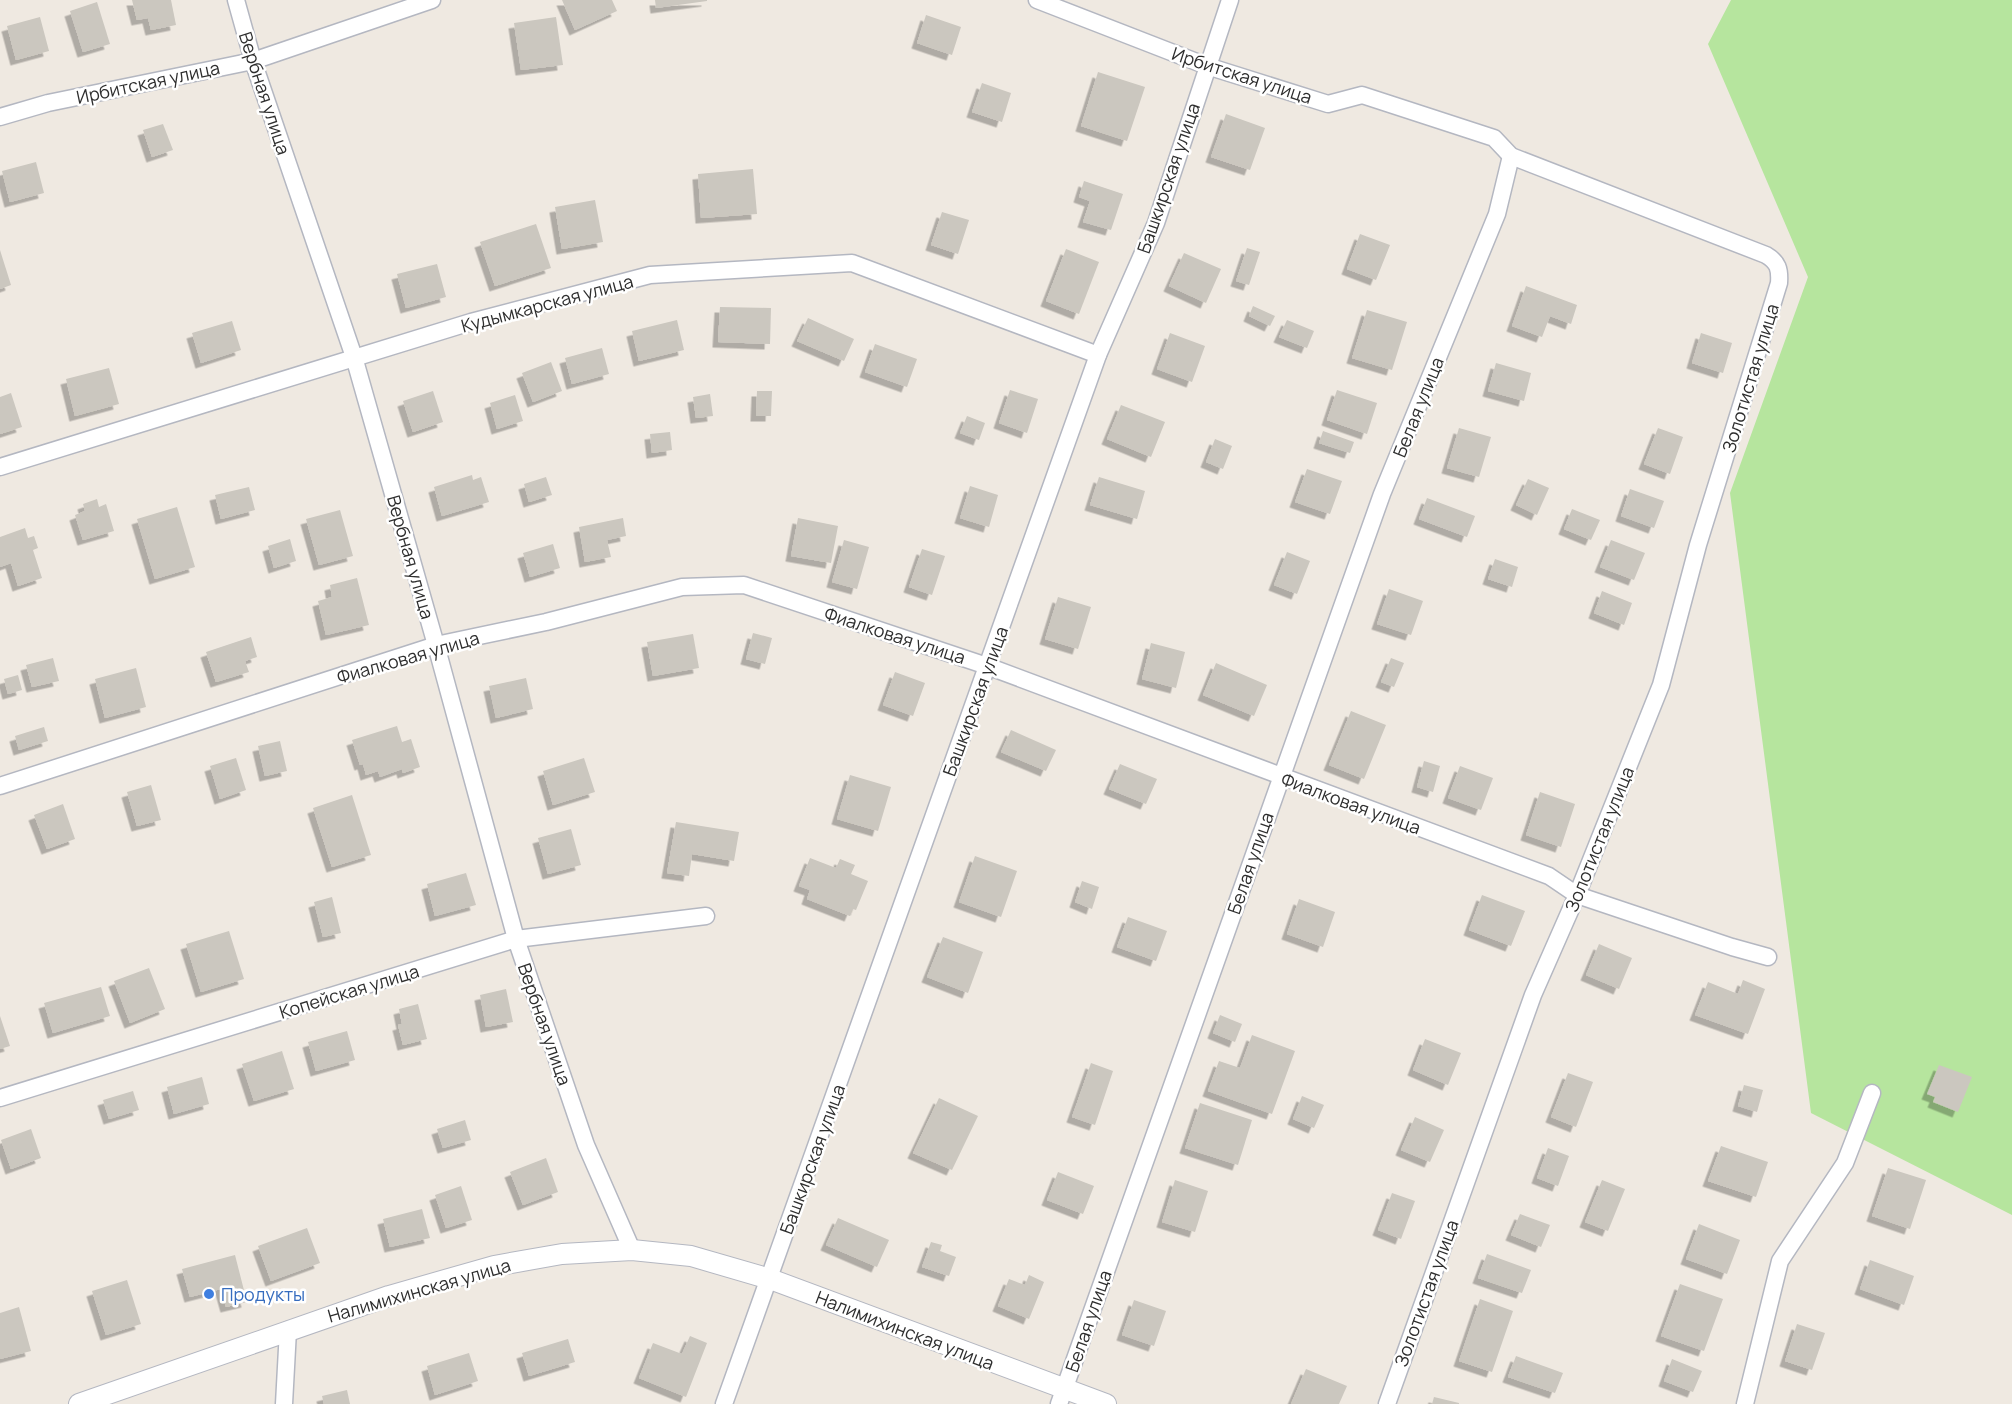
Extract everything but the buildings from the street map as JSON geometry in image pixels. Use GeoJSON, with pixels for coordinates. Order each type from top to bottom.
{"type":"FeatureCollection","features":[{"type":"Feature","properties":{"kind":"street","name":"Вербная улица"},"geometry":{"type":"LineString","coordinates":[[236,0],[253,61],[354,357],[516,939],[586,1145],[632,1250]]}},
{"type":"Feature","properties":{"kind":"street","name":"Ирбитская улица"},"geometry":{"type":"LineString","coordinates":[[0,117],[48,103],[253,61],[432,0]]}},
{"type":"Feature","properties":{"kind":"street","name":"Ирбитская улица"},"geometry":{"type":"LineString","coordinates":[[1037,0],[1207,66],[1328,104],[1362,95],[1494,138],[1511,156],[1766,255],[1777,264]]}},
{"type":"Feature","properties":{"kind":"street","name":"Башкирская улица"},"geometry":{"type":"LineString","coordinates":[[724,1404],[1098,355],[1156,223],[1230,0]]}},
{"type":"Feature","properties":{"kind":"street","name":"Белая улица"},"geometry":{"type":"LineString","coordinates":[[1062,1397],[1382,494],[1497,214],[1511,156]]}},
{"type":"Feature","properties":{"kind":"street","name":"Кудымкарская улица"},"geometry":{"type":"LineString","coordinates":[[0,467],[471,322],[650,275],[852,263],[1098,355]]}},
{"type":"Feature","properties":{"kind":"street","name":"Золотистая улица"},"geometry":{"type":"LineString","coordinates":[[1387,1404],[1533,994],[1577,895],[1661,685],[1698,545],[1779,283],[1780,273],[1777,264]]}},
{"type":"Feature","properties":{"kind":"street","name":"Фиалковая улица"},"geometry":{"type":"LineString","coordinates":[[0,786],[436,645],[546,622],[682,587],[744,585],[987,666],[1549,876],[1577,895],[1768,957]]}},
{"type":"Feature","properties":{"kind":"street","name":"Копейская улица"},"geometry":{"type":"LineString","coordinates":[[0,1098],[516,939],[706,916]]}},
{"type":"Feature","properties":{"kind":"street"},"geometry":{"type":"LineString","coordinates":[[1745,1404],[1780,1261],[1845,1163],[1872,1093]]}},
{"type":"Feature","properties":{"kind":"street","name":"Налимихинская улица"},"geometry":{"type":"LineString","coordinates":[[78,1404],[389,1296],[494,1266],[562,1254],[632,1250],[691,1256],[770,1279],[1062,1397],[1106,1404]]}},
{"type":"Feature","properties":{"kind":"street"},"geometry":{"type":"LineString","coordinates":[[284,1404],[288,1330]]}},
{"type":"Feature","properties":{"kind":"green space"},"geometry":{"type":"Polygon","coordinates":[[[1731,0],[2012,0],[2012,1215],[1811,1113],[1730,493],[1808,277],[1708,44],[1731,0]]]}},
{"type":"Feature","properties":{"kind":"place","name":"Продукты"},"geometry":{"type":"Point","coordinates":[209,1294]}}]}
